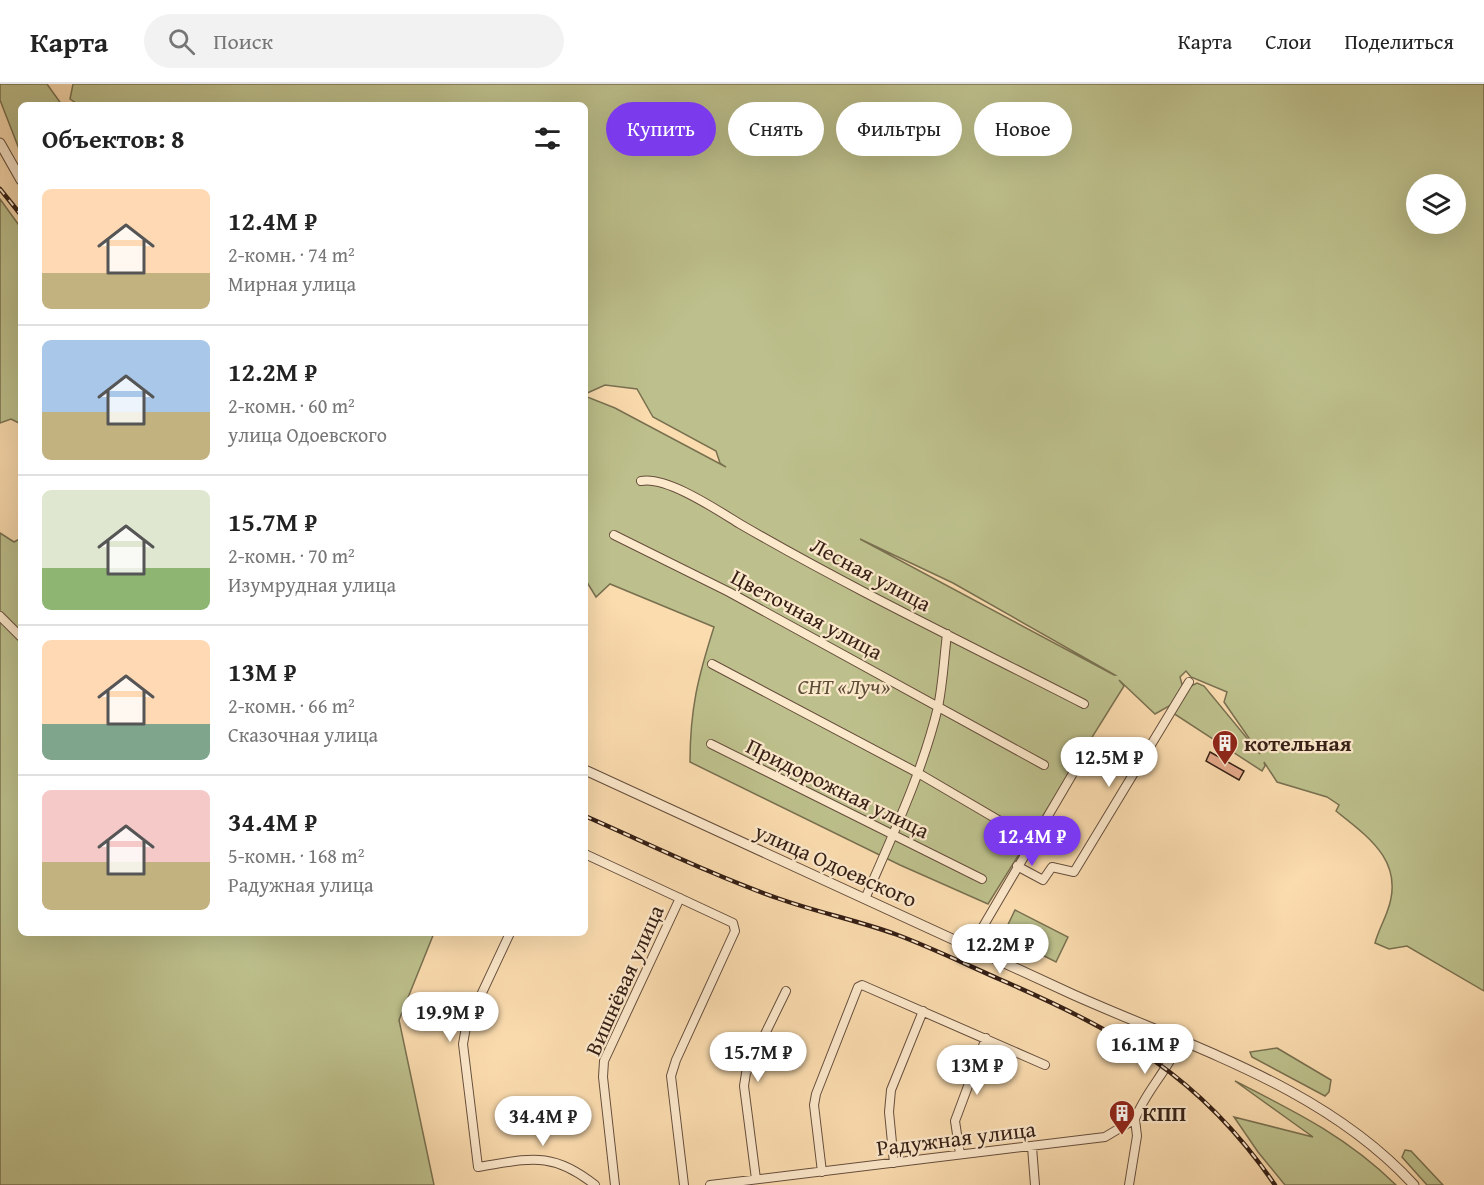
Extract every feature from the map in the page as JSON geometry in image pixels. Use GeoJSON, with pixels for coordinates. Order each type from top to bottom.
{"type":"FeatureCollection","features":[{"type":"Feature","properties":{"kind":"street"},"geometry":{"type":"LineString","coordinates":[[0,143],[18,175]]}},
{"type":"Feature","properties":{"kind":"street","name":"Лесная улица"},"geometry":{"type":"LineString","coordinates":[[641,481],[652,479],[696,498],[947,634],[1084,704]]}},
{"type":"Feature","properties":{"kind":"street","name":"Цветочная улица"},"geometry":{"type":"LineString","coordinates":[[614,535],[729,592],[1044,765]]}},
{"type":"Feature","properties":{"kind":"street"},"geometry":{"type":"LineString","coordinates":[[0,616],[18,633]]}},
{"type":"Feature","properties":{"kind":"street"},"geometry":{"type":"LineString","coordinates":[[866,899],[892,834],[906,807],[918,773],[938,705],[947,634]]}},
{"type":"Feature","properties":{"kind":"street"},"geometry":{"type":"LineString","coordinates":[[712,664],[918,773],[1017,831]]}},
{"type":"Feature","properties":{"kind":"street"},"geometry":{"type":"LineString","coordinates":[[1017,866],[1043,880],[1052,867],[1074,872],[1190,682]]}},
{"type":"Feature","properties":{"kind":"street","name":"Придорожная улица"},"geometry":{"type":"LineString","coordinates":[[711,744],[982,879]]}},
{"type":"Feature","properties":{"kind":"street","name":"улица Одоевского"},"geometry":{"type":"LineString","coordinates":[[588,771],[1263,1078],[1336,1117],[1370,1142],[1414,1185]]}},
{"type":"Feature","properties":{"kind":"street"},"geometry":{"type":"LineString","coordinates":[[971,947],[1072,775]]}},
{"type":"Feature","properties":{"kind":"street"},"geometry":{"type":"LineString","coordinates":[[588,855],[733,923],[735,931],[676,1060],[671,1076],[684,1185]]}},
{"type":"Feature","properties":{"kind":"street","name":"Вишнёвая улица"},"geometry":{"type":"LineString","coordinates":[[615,1185],[603,1077],[604,1061],[680,898]]}},
{"type":"Feature","properties":{"kind":"street"},"geometry":{"type":"LineString","coordinates":[[509,936],[466,1027],[463,1044],[478,1167],[531,1159],[553,1160],[574,1168],[595,1185]]}},
{"type":"Feature","properties":{"kind":"street"},"geometry":{"type":"LineString","coordinates":[[822,1172],[814,1105],[816,1094],[858,987],[862,985],[1044,1065]]}},
{"type":"Feature","properties":{"kind":"street"},"geometry":{"type":"LineString","coordinates":[[756,1179],[744,1086],[747,1073],[786,991]]}},
{"type":"Feature","properties":{"kind":"street"},"geometry":{"type":"LineString","coordinates":[[894,1163],[889,1112],[891,1090],[924,1011]]}},
{"type":"Feature","properties":{"kind":"street"},"geometry":{"type":"LineString","coordinates":[[960,1154],[955,1121],[986,1038]]}},
{"type":"Feature","properties":{"kind":"street"},"geometry":{"type":"LineString","coordinates":[[1129,1185],[1137,1136],[1135,1119],[1141,1103],[1166,1067],[1179,1041]]}},
{"type":"Feature","properties":{"kind":"street","name":"Радужная улица"},"geometry":{"type":"LineString","coordinates":[[710,1185],[1105,1137],[1135,1119]]}},
{"type":"Feature","properties":{"kind":"street"},"geometry":{"type":"LineString","coordinates":[[1032,1147],[1035,1185]]}},
{"type":"Feature","properties":{"kind":"green space"},"geometry":{"type":"Polygon","coordinates":[[[0,84],[47,84],[60,102],[18,102],[18,146],[0,100],[0,84]]]}},
{"type":"Feature","properties":{"kind":"green space","name":"СНТ «Луч»"},"geometry":{"type":"Polygon","coordinates":[[[73,84],[1484,84],[1484,991],[1407,946],[1389,949],[1375,943],[1392,895],[1392,879],[1381,853],[1361,831],[1336,811],[1339,805],[1327,797],[1277,782],[1264,762],[1265,766],[1262,771],[1173,713],[1191,686],[1197,683],[1204,686],[1260,754],[1224,702],[1227,692],[1191,677],[1186,671],[1180,677],[1183,688],[1171,705],[1155,714],[1119,680],[1124,686],[988,904],[900,865],[690,762],[696,693],[714,627],[610,584],[596,597],[588,584],[588,397],[615,408],[726,467],[720,463],[716,451],[653,417],[637,389],[605,385],[588,393],[588,102],[74,102],[70,99],[73,84]],[[860,539],[1114,675],[953,583],[860,539]]]}},
{"type":"Feature","properties":{"kind":"green space"},"geometry":{"type":"Polygon","coordinates":[[[0,199],[18,224],[18,422],[11,419],[0,423],[0,199]]]}},
{"type":"Feature","properties":{"kind":"green space"},"geometry":{"type":"Polygon","coordinates":[[[0,533],[14,542],[18,540],[18,936],[433,936],[399,1020],[434,1185],[0,1185],[0,533]]]}},
{"type":"Feature","properties":{"kind":"green space"},"geometry":{"type":"Polygon","coordinates":[[[1015,910],[1068,937],[1056,962],[1003,935],[1015,910]]]}},
{"type":"Feature","properties":{"kind":"green space"},"geometry":{"type":"Polygon","coordinates":[[[1277,1048],[1331,1080],[1329,1092],[1325,1096],[1252,1057],[1250,1052],[1277,1048]]]}},
{"type":"Feature","properties":{"kind":"green space"},"geometry":{"type":"Polygon","coordinates":[[[1235,1081],[1340,1139],[1396,1185],[1285,1185],[1234,1117],[1313,1137],[1235,1081]]]}},
{"type":"Feature","properties":{"kind":"green space"},"geometry":{"type":"Polygon","coordinates":[[[1405,1150],[1411,1151],[1443,1185],[1427,1185],[1402,1157],[1405,1150]]]}},
{"type":"Feature","properties":{"kind":"building","name":"котельная"},"geometry":{"type":"Polygon","coordinates":[[[1210,752],[1244,771],[1239,780],[1206,761],[1210,752]]]}},
{"type":"Feature","properties":{"kind":"railway"},"geometry":{"type":"LineString","coordinates":[[0,189],[18,211]]}},
{"type":"Feature","properties":{"kind":"railway"},"geometry":{"type":"LineString","coordinates":[[588,817],[753,889],[908,939],[1082,1018],[1154,1060],[1186,1085],[1217,1114],[1275,1185]]}},
{"type":"Feature","properties":{"kind":"place","name":"котельная"},"geometry":{"type":"Point","coordinates":[1225,766]}},
{"type":"Feature","properties":{"kind":"place","name":"КПП"},"geometry":{"type":"Point","coordinates":[1122,1136]}}]}
